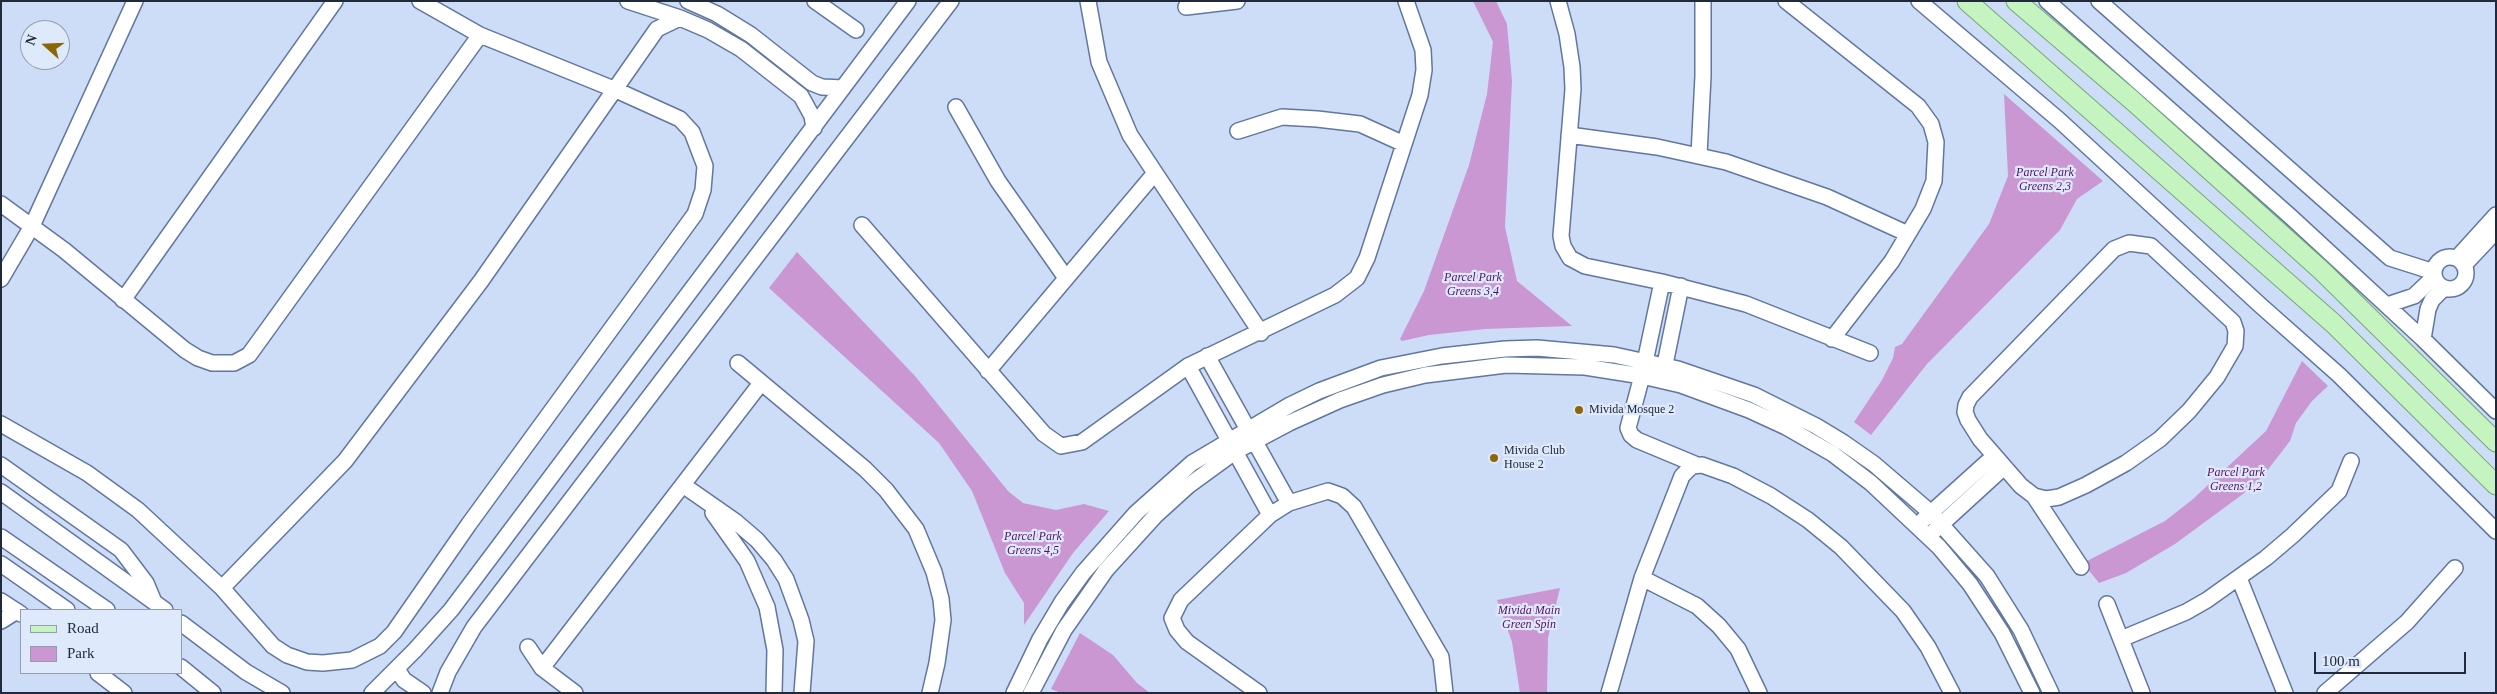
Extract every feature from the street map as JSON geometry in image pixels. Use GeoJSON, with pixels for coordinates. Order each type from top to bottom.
{"type":"FeatureCollection","features":[{"type":"Feature","properties":{"kind":"main road"},"geometry":{"type":"LineString","coordinates":[[1967,1],[2294,288],[2379,367],[2496,485]]}},
{"type":"Feature","properties":{"kind":"main road"},"geometry":{"type":"LineString","coordinates":[[2016,1],[2119,89],[2314,264],[2444,389],[2496,442]]}},
{"type":"Feature","properties":{"kind":"main road"},"geometry":{"type":"LineString","coordinates":[[2261,259],[2273,261],[2283,254],[2285,248],[2283,236]]}},
{"type":"Feature","properties":{"kind":"main road"},"geometry":{"type":"LineString","coordinates":[[2294,288],[2291,279],[2296,266],[2305,262],[2314,264]]}},
{"type":"Feature","properties":{"kind":"street"},"geometry":{"type":"LineString","coordinates":[[1,279],[32,226],[135,1]]}},
{"type":"Feature","properties":{"kind":"street"},"geometry":{"type":"LineString","coordinates":[[124,300],[335,1]]}},
{"type":"Feature","properties":{"kind":"street"},"geometry":{"type":"LineString","coordinates":[[1,424],[87,473],[138,510],[222,588],[273,646],[287,655],[307,662],[323,663],[352,660],[380,646],[394,632],[475,516],[695,214],[703,190],[705,166],[692,132],[680,119],[668,112],[480,34],[420,1]]}},
{"type":"Feature","properties":{"kind":"street"},"geometry":{"type":"LineString","coordinates":[[628,1],[680,18],[708,30],[741,49],[801,96],[810,111],[814,128]]}},
{"type":"Feature","properties":{"kind":"street"},"geometry":{"type":"LineString","coordinates":[[688,1],[717,14],[751,35],[812,83],[822,87],[843,88]]}},
{"type":"Feature","properties":{"kind":"street"},"geometry":{"type":"LineString","coordinates":[[815,1],[856,30]]}},
{"type":"Feature","properties":{"kind":"street"},"geometry":{"type":"LineString","coordinates":[[372,693],[397,670],[451,610],[908,1]]}},
{"type":"Feature","properties":{"kind":"street"},"geometry":{"type":"LineString","coordinates":[[440,693],[448,672],[474,628],[952,1]]}},
{"type":"Feature","properties":{"kind":"street"},"geometry":{"type":"LineString","coordinates":[[1088,1],[1099,62],[1130,135],[1261,332]]}},
{"type":"Feature","properties":{"kind":"street"},"geometry":{"type":"LineString","coordinates":[[1186,7],[1237,1]]}},
{"type":"Feature","properties":{"kind":"street"},"geometry":{"type":"LineString","coordinates":[[862,225],[1044,434],[1060,446],[1082,442],[1188,366],[1335,295],[1357,278],[1367,258],[1420,95],[1424,70],[1423,50],[1406,1]]}},
{"type":"Feature","properties":{"kind":"street"},"geometry":{"type":"LineString","coordinates":[[1558,1],[1567,34],[1572,68],[1561,236],[1570,258],[1585,266],[1682,286],[1746,304],[1832,339],[1870,352]]}},
{"type":"Feature","properties":{"kind":"street"},"geometry":{"type":"LineString","coordinates":[[1699,155],[1703,76],[1703,1]]}},
{"type":"Feature","properties":{"kind":"street"},"geometry":{"type":"LineString","coordinates":[[1786,1],[1918,106],[1931,124],[1936,153],[1934,181],[1923,209],[1868,295],[1832,339]]}},
{"type":"Feature","properties":{"kind":"street"},"geometry":{"type":"LineString","coordinates":[[1919,1],[2059,120],[2333,370],[2496,530]]}},
{"type":"Feature","properties":{"kind":"street"},"geometry":{"type":"LineString","coordinates":[[2047,1],[2387,306],[2496,411]]}},
{"type":"Feature","properties":{"kind":"street"},"geometry":{"type":"LineString","coordinates":[[2099,1],[2390,258],[2437,279],[2453,290],[2462,284],[2467,275],[2461,261]]}},
{"type":"Feature","properties":{"kind":"street"},"geometry":{"type":"LineString","coordinates":[[222,588],[345,461],[481,281],[657,29],[680,18]]}},
{"type":"Feature","properties":{"kind":"street"},"geometry":{"type":"LineString","coordinates":[[1,204],[32,226],[198,358],[222,364],[234,363],[249,355],[480,34]]}},
{"type":"Feature","properties":{"kind":"street"},"geometry":{"type":"LineString","coordinates":[[778,77],[788,64]]}},
{"type":"Feature","properties":{"kind":"street"},"geometry":{"type":"LineString","coordinates":[[956,107],[998,181],[1066,278]]}},
{"type":"Feature","properties":{"kind":"street"},"geometry":{"type":"LineString","coordinates":[[1238,131],[1282,117],[1318,119],[1360,124],[1404,144]]}},
{"type":"Feature","properties":{"kind":"street"},"geometry":{"type":"LineString","coordinates":[[1569,135],[1657,146],[1726,162],[1795,185],[1908,234]]}},
{"type":"Feature","properties":{"kind":"street"},"geometry":{"type":"LineString","coordinates":[[988,371],[1155,173]]}},
{"type":"Feature","properties":{"kind":"street"},"geometry":{"type":"LineString","coordinates":[[2461,261],[2496,215]]}},
{"type":"Feature","properties":{"kind":"street"},"geometry":{"type":"LineString","coordinates":[[2423,340],[2423,329],[2442,259],[2461,261],[2496,231]]}},
{"type":"Feature","properties":{"kind":"street"},"geometry":{"type":"LineString","coordinates":[[2034,496],[2046,499],[2059,497],[2086,485],[2126,462],[2160,439],[2189,411],[2217,377],[2235,346],[2236,331],[2233,322],[2150,246],[2129,243],[2114,249],[1970,397],[1965,412],[1968,420],[1999,462],[2034,496],[2081,567]]}},
{"type":"Feature","properties":{"kind":"street"},"geometry":{"type":"LineString","coordinates":[[2387,306],[2397,304],[2414,296],[2437,279]]}},
{"type":"Feature","properties":{"kind":"street"},"geometry":{"type":"LineString","coordinates":[[1662,282],[1644,368],[1628,420],[1628,428],[1631,435],[1637,440],[1697,465],[1713,467],[1771,496],[1808,520],[1841,547],[1873,578],[1902,611],[1928,647],[1952,693]]}},
{"type":"Feature","properties":{"kind":"street"},"geometry":{"type":"LineString","coordinates":[[1663,373],[1682,286]]}},
{"type":"Feature","properties":{"kind":"street"},"geometry":{"type":"LineString","coordinates":[[1207,356],[1289,503]]}},
{"type":"Feature","properties":{"kind":"street"},"geometry":{"type":"LineString","coordinates":[[738,363],[865,469],[886,490],[916,529],[934,572],[941,599],[943,620],[937,663],[930,693]]}},
{"type":"Feature","properties":{"kind":"street"},"geometry":{"type":"LineString","coordinates":[[1014,693],[1040,639],[1062,602],[1112,538],[1166,485],[1192,463],[1250,435],[1383,385],[1425,375],[1506,365],[1644,368],[1754,395],[1816,426],[1874,464],[1930,512],[1987,576],[2007,606],[2051,693]]}},
{"type":"Feature","properties":{"kind":"street"},"geometry":{"type":"LineString","coordinates":[[1188,366],[1270,515]]}},
{"type":"Feature","properties":{"kind":"street"},"geometry":{"type":"LineString","coordinates":[[1663,373],[1786,427],[1833,454],[1864,477],[1918,524],[1970,584],[2002,633],[2032,693]]}},
{"type":"Feature","properties":{"kind":"street"},"geometry":{"type":"LineString","coordinates":[[542,668],[762,382]]}},
{"type":"Feature","properties":{"kind":"street"},"geometry":{"type":"LineString","coordinates":[[1032,693],[1064,630],[1106,570],[1163,509],[1232,445]]}},
{"type":"Feature","properties":{"kind":"street"},"geometry":{"type":"LineString","coordinates":[[2121,639],[2186,612],[2239,578],[2293,535],[2327,504],[2339,491],[2351,461]]}},
{"type":"Feature","properties":{"kind":"street"},"geometry":{"type":"LineString","coordinates":[[1918,524],[1930,512],[1999,462]]}},
{"type":"Feature","properties":{"kind":"street"},"geometry":{"type":"LineString","coordinates":[[1929,536],[1999,462]]}},
{"type":"Feature","properties":{"kind":"street"},"geometry":{"type":"LineString","coordinates":[[1,465],[121,550],[138,571],[159,606]]}},
{"type":"Feature","properties":{"kind":"street"},"geometry":{"type":"LineString","coordinates":[[1609,693],[1642,578],[1682,476],[1688,469],[1697,465]]}},
{"type":"Feature","properties":{"kind":"street"},"geometry":{"type":"LineString","coordinates":[[683,485],[706,504],[736,522],[757,540],[774,560],[786,579],[802,620],[806,641],[802,693]]}},
{"type":"Feature","properties":{"kind":"street"},"geometry":{"type":"LineString","coordinates":[[1259,693],[1187,642],[1176,630],[1172,618],[1181,600],[1270,515],[1289,503],[1328,491],[1342,496],[1354,507],[1441,657],[1446,693]]}},
{"type":"Feature","properties":{"kind":"street"},"geometry":{"type":"LineString","coordinates":[[1,492],[159,606]]}},
{"type":"Feature","properties":{"kind":"street"},"geometry":{"type":"LineString","coordinates":[[706,504],[739,548],[761,589],[772,628],[775,658],[774,693]]}},
{"type":"Feature","properties":{"kind":"street"},"geometry":{"type":"LineString","coordinates":[[1,537],[106,609]]}},
{"type":"Feature","properties":{"kind":"street"},"geometry":{"type":"LineString","coordinates":[[1,564],[66,609]]}},
{"type":"Feature","properties":{"kind":"street"},"geometry":{"type":"LineString","coordinates":[[2325,693],[2408,622],[2455,568]]}},
{"type":"Feature","properties":{"kind":"street"},"geometry":{"type":"LineString","coordinates":[[1642,578],[1697,606],[1719,626],[1738,650],[1759,693]]}},
{"type":"Feature","properties":{"kind":"street"},"geometry":{"type":"LineString","coordinates":[[2239,578],[2285,693]]}},
{"type":"Feature","properties":{"kind":"street"},"geometry":{"type":"LineString","coordinates":[[1,601],[19,613]]}},
{"type":"Feature","properties":{"kind":"street"},"geometry":{"type":"LineString","coordinates":[[2107,604],[2142,693]]}},
{"type":"Feature","properties":{"kind":"street"},"geometry":{"type":"LineString","coordinates":[[1,621],[19,613]]}},
{"type":"Feature","properties":{"kind":"street"},"geometry":{"type":"LineString","coordinates":[[182,624],[266,688],[282,693]]}},
{"type":"Feature","properties":{"kind":"street"},"geometry":{"type":"LineString","coordinates":[[528,647],[542,668],[575,693]]}},
{"type":"Feature","properties":{"kind":"street"},"geometry":{"type":"LineString","coordinates":[[182,667],[214,693]]}},
{"type":"Feature","properties":{"kind":"street"},"geometry":{"type":"LineString","coordinates":[[397,670],[404,680],[423,693]]}},
{"type":"Feature","properties":{"kind":"street"},"geometry":{"type":"LineString","coordinates":[[99,674],[124,693]]}},
{"type":"Feature","properties":{"kind":"green space","name":"Parcel Park Greens 3,4"},"geometry":{"type":"Polygon","coordinates":[[[1473,1],[1496,1],[1507,24],[1512,81],[1505,227],[1517,281],[1572,326],[1485,329],[1429,335],[1402,341],[1400,339],[1424,291],[1469,165],[1487,94],[1493,42],[1473,1]]]}},
{"type":"Feature","properties":{"kind":"green space","name":"Parcel Park Greens 2,3"},"geometry":{"type":"Polygon","coordinates":[[[2004,94],[2103,181],[2077,199],[2060,230],[1927,364],[1871,435],[1854,422],[1882,380],[1893,358],[1895,347],[1902,344],[1989,224],[2008,176],[2004,94]]]}},
{"type":"Feature","properties":{"kind":"green space","name":"Parcel Park Greens 4,5"},"geometry":{"type":"Polygon","coordinates":[[[797,252],[915,376],[1008,491],[1023,503],[1056,510],[1084,504],[1109,511],[1073,553],[1024,625],[1024,603],[1005,573],[972,491],[939,443],[769,288],[797,252]]]}},
{"type":"Feature","properties":{"kind":"green space","name":"Parcel Park Greens 1,2"},"geometry":{"type":"Polygon","coordinates":[[[2302,361],[2328,386],[2312,401],[2296,423],[2290,441],[2263,476],[2243,494],[2175,544],[2126,573],[2099,583],[2083,563],[2165,521],[2193,499],[2266,431],[2302,361]]]}},
{"type":"Feature","properties":{"kind":"green space","name":"Mivida Main Green Spin"},"geometry":{"type":"Polygon","coordinates":[[[1560,588],[1548,638],[1547,693],[1520,693],[1512,642],[1497,600],[1560,588]]]}},
{"type":"Feature","properties":{"kind":"green space"},"geometry":{"type":"Polygon","coordinates":[[[1080,633],[1113,655],[1137,683],[1150,693],[1061,693],[1051,689],[1080,633]]]}},
{"type":"Feature","properties":{"kind":"place","name":"Mivida Mosque 2"},"geometry":{"type":"Point","coordinates":[1579,410]}},
{"type":"Feature","properties":{"kind":"place","name":"Mivida Club House 2"},"geometry":{"type":"Point","coordinates":[1494,458]}}]}
